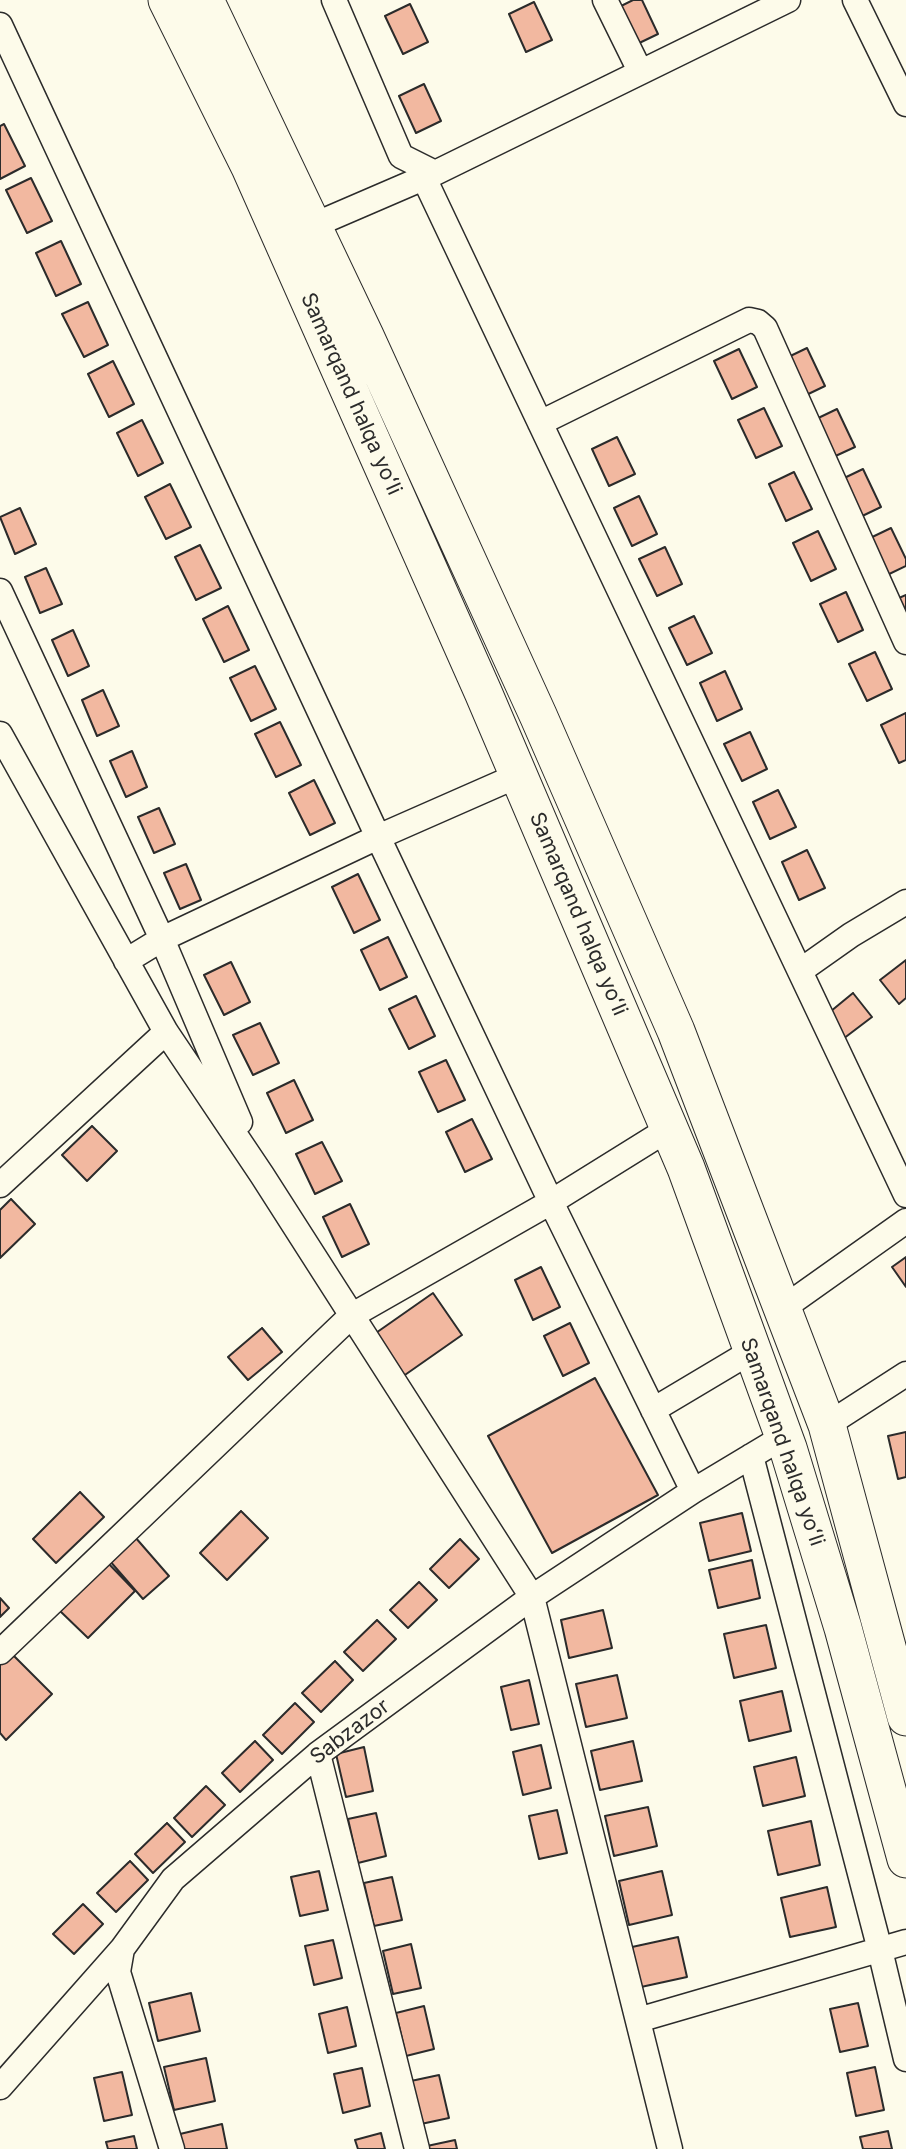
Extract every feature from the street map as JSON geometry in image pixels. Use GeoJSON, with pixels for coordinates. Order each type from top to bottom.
{"type":"FeatureCollection","features":[{"type":"Feature","properties":{"kind":"highway","name":"Samarqand halqa yoʻli"},"geometry":{"type":"LineString","coordinates":[[167,0],[250,167],[519,775],[686,1168],[783,1437],[843,1628],[906,1859]]}},
{"type":"Feature","properties":{"kind":"highway","name":"Samarqand halqa yoʻli"},"geometry":{"type":"LineString","coordinates":[[205,0],[365,335],[543,727],[676,1031],[827,1425],[906,1717]]}},
{"type":"Feature","properties":{"kind":"highway"},"geometry":{"type":"LineString","coordinates":[[686,1168],[725,1156]]}},
{"type":"Feature","properties":{"kind":"street"},"geometry":{"type":"LineString","coordinates":[[334,0],[401,156],[430,176],[540,423],[906,1195]]}},
{"type":"Feature","properties":{"kind":"street"},"geometry":{"type":"LineString","coordinates":[[605,0],[640,71]]}},
{"type":"Feature","properties":{"kind":"street"},"geometry":{"type":"LineString","coordinates":[[312,226],[430,176],[788,0]]}},
{"type":"Feature","properties":{"kind":"street"},"geometry":{"type":"LineString","coordinates":[[855,0],[906,104]]}},
{"type":"Feature","properties":{"kind":"street"},"geometry":{"type":"LineString","coordinates":[[0,25],[378,837],[551,1202],[693,1491]]}},
{"type":"Feature","properties":{"kind":"street"},"geometry":{"type":"LineString","coordinates":[[540,423],[749,320],[758,322],[765,328],[906,642]]}},
{"type":"Feature","properties":{"kind":"street"},"geometry":{"type":"LineString","coordinates":[[0,592],[162,939],[262,1175]]}},
{"type":"Feature","properties":{"kind":"street"},"geometry":{"type":"LineString","coordinates":[[0,735],[166,1032],[262,1175],[531,1597],[670,2149]]}},
{"type":"Feature","properties":{"kind":"street"},"geometry":{"type":"LineString","coordinates":[[126,961],[162,939],[378,837],[519,775]]}},
{"type":"Feature","properties":{"kind":"street"},"geometry":{"type":"LineString","coordinates":[[800,971],[851,935],[906,902]]}},
{"type":"Feature","properties":{"kind":"street"},"geometry":{"type":"LineString","coordinates":[[0,1185],[166,1032]]}},
{"type":"Feature","properties":{"kind":"street"},"geometry":{"type":"LineString","coordinates":[[0,1652],[351,1315],[551,1202],[670,1128]]}},
{"type":"Feature","properties":{"kind":"street"},"geometry":{"type":"LineString","coordinates":[[782,1309],[906,1221]]}},
{"type":"Feature","properties":{"kind":"street"},"geometry":{"type":"LineString","coordinates":[[653,1410],[752,1351]]}},
{"type":"Feature","properties":{"kind":"street"},"geometry":{"type":"LineString","coordinates":[[827,1425],[906,1374]]}},
{"type":"Feature","properties":{"kind":"street","name":"Sabzazor"},"geometry":{"type":"LineString","coordinates":[[0,2087],[122,1948],[173,1879],[318,1754],[531,1597],[693,1491],[783,1437]]}},
{"type":"Feature","properties":{"kind":"street"},"geometry":{"type":"LineString","coordinates":[[751,1456],[906,2059]]}},
{"type":"Feature","properties":{"kind":"street"},"geometry":{"type":"LineString","coordinates":[[318,1754],[416,2149]]}},
{"type":"Feature","properties":{"kind":"street"},"geometry":{"type":"LineString","coordinates":[[638,2020],[906,1942]]}},
{"type":"Feature","properties":{"kind":"street"},"geometry":{"type":"LineString","coordinates":[[122,1948],[118,1972],[172,2149]]}},
{"type":"Feature","properties":{"kind":"building"},"geometry":{"type":"Polygon","coordinates":[[[633,0],[642,0],[658,34],[633,46],[615,9],[633,0]]]}},
{"type":"Feature","properties":{"kind":"building"},"geometry":{"type":"Polygon","coordinates":[[[534,2],[552,40],[526,52],[509,14],[534,2]]]}},
{"type":"Feature","properties":{"kind":"building"},"geometry":{"type":"Polygon","coordinates":[[[410,4],[428,42],[403,54],[385,16],[410,4]]]}},
{"type":"Feature","properties":{"kind":"building"},"geometry":{"type":"Polygon","coordinates":[[[424,84],[441,121],[416,133],[399,96],[424,84]]]}},
{"type":"Feature","properties":{"kind":"building"},"geometry":{"type":"Polygon","coordinates":[[[4,124],[25,166],[0,179],[0,126],[4,124]]]}},
{"type":"Feature","properties":{"kind":"building"},"geometry":{"type":"Polygon","coordinates":[[[31,178],[52,221],[27,233],[6,190],[31,178]]]}},
{"type":"Feature","properties":{"kind":"building"},"geometry":{"type":"Polygon","coordinates":[[[61,241],[81,284],[56,296],[36,253],[61,241]]]}},
{"type":"Feature","properties":{"kind":"building"},"geometry":{"type":"Polygon","coordinates":[[[88,302],[108,345],[84,357],[62,314],[88,302]]]}},
{"type":"Feature","properties":{"kind":"building"},"geometry":{"type":"Polygon","coordinates":[[[807,348],[825,386],[800,398],[782,360],[807,348]]]}},
{"type":"Feature","properties":{"kind":"building"},"geometry":{"type":"Polygon","coordinates":[[[739,349],[757,387],[732,399],[714,361],[739,349]]]}},
{"type":"Feature","properties":{"kind":"building"},"geometry":{"type":"Polygon","coordinates":[[[113,361],[134,404],[109,417],[88,374],[113,361]]]}},
{"type":"Feature","properties":{"kind":"building"},"geometry":{"type":"Polygon","coordinates":[[[764,408],[782,446],[756,458],[738,420],[764,408]]]}},
{"type":"Feature","properties":{"kind":"building"},"geometry":{"type":"Polygon","coordinates":[[[837,409],[855,447],[829,459],[812,421],[837,409]]]}},
{"type":"Feature","properties":{"kind":"building"},"geometry":{"type":"Polygon","coordinates":[[[142,420],[163,463],[138,476],[117,433],[142,420]]]}},
{"type":"Feature","properties":{"kind":"building"},"geometry":{"type":"Polygon","coordinates":[[[617,437],[635,474],[609,486],[592,449],[617,437]]]}},
{"type":"Feature","properties":{"kind":"building"},"geometry":{"type":"Polygon","coordinates":[[[863,469],[881,507],[856,519],[838,481],[863,469]]]}},
{"type":"Feature","properties":{"kind":"building"},"geometry":{"type":"Polygon","coordinates":[[[794,472],[812,509],[786,521],[769,484],[794,472]]]}},
{"type":"Feature","properties":{"kind":"building"},"geometry":{"type":"Polygon","coordinates":[[[170,484],[191,527],[166,539],[145,497],[170,484]]]}},
{"type":"Feature","properties":{"kind":"building"},"geometry":{"type":"Polygon","coordinates":[[[639,496],[657,534],[632,546],[614,508],[639,496]]]}},
{"type":"Feature","properties":{"kind":"building"},"geometry":{"type":"Polygon","coordinates":[[[20,508],[36,544],[15,554],[0,517],[20,508]]]}},
{"type":"Feature","properties":{"kind":"building"},"geometry":{"type":"Polygon","coordinates":[[[891,528],[906,559],[906,566],[883,577],[866,540],[891,528]]]}},
{"type":"Feature","properties":{"kind":"building"},"geometry":{"type":"Polygon","coordinates":[[[818,531],[836,569],[811,581],[793,543],[818,531]]]}},
{"type":"Feature","properties":{"kind":"building"},"geometry":{"type":"Polygon","coordinates":[[[200,545],[221,588],[196,600],[175,557],[200,545]]]}},
{"type":"Feature","properties":{"kind":"building"},"geometry":{"type":"Polygon","coordinates":[[[665,547],[682,584],[657,596],[639,559],[665,547]]]}},
{"type":"Feature","properties":{"kind":"building"},"geometry":{"type":"Polygon","coordinates":[[[46,568],[62,604],[40,613],[25,577],[46,568]]]}},
{"type":"Feature","properties":{"kind":"building"},"geometry":{"type":"Polygon","coordinates":[[[846,592],[863,630],[838,642],[820,604],[846,592]]]}},
{"type":"Feature","properties":{"kind":"building"},"geometry":{"type":"Polygon","coordinates":[[[906,595],[906,632],[892,601],[906,595]]]}},
{"type":"Feature","properties":{"kind":"building"},"geometry":{"type":"Polygon","coordinates":[[[228,606],[249,650],[224,662],[203,619],[228,606]]]}},
{"type":"Feature","properties":{"kind":"building"},"geometry":{"type":"Polygon","coordinates":[[[694,616],[712,653],[687,665],[669,628],[694,616]]]}},
{"type":"Feature","properties":{"kind":"building"},"geometry":{"type":"Polygon","coordinates":[[[73,630],[89,666],[68,676],[52,640],[73,630]]]}},
{"type":"Feature","properties":{"kind":"building"},"geometry":{"type":"Polygon","coordinates":[[[875,652],[892,689],[867,701],[849,664],[875,652]]]}},
{"type":"Feature","properties":{"kind":"building"},"geometry":{"type":"Polygon","coordinates":[[[255,666],[276,709],[251,721],[230,678],[255,666]]]}},
{"type":"Feature","properties":{"kind":"building"},"geometry":{"type":"Polygon","coordinates":[[[725,671],[742,709],[717,721],[700,683],[725,671]]]}},
{"type":"Feature","properties":{"kind":"building"},"geometry":{"type":"Polygon","coordinates":[[[103,690],[119,726],[97,736],[82,700],[103,690]]]}},
{"type":"Feature","properties":{"kind":"building"},"geometry":{"type":"Polygon","coordinates":[[[906,713],[906,760],[899,763],[881,725],[906,713]]]}},
{"type":"Feature","properties":{"kind":"building"},"geometry":{"type":"Polygon","coordinates":[[[280,722],[301,765],[276,777],[255,734],[280,722]]]}},
{"type":"Feature","properties":{"kind":"building"},"geometry":{"type":"Polygon","coordinates":[[[750,732],[767,769],[742,781],[724,744],[750,732]]]}},
{"type":"Feature","properties":{"kind":"building"},"geometry":{"type":"Polygon","coordinates":[[[132,751],[147,787],[126,797],[110,761],[132,751]]]}},
{"type":"Feature","properties":{"kind":"building"},"geometry":{"type":"Polygon","coordinates":[[[314,780],[335,823],[310,835],[289,793],[314,780]]]}},
{"type":"Feature","properties":{"kind":"building"},"geometry":{"type":"Polygon","coordinates":[[[778,790],[796,827],[770,839],[753,802],[778,790]]]}},
{"type":"Feature","properties":{"kind":"building"},"geometry":{"type":"Polygon","coordinates":[[[159,808],[175,844],[154,853],[138,817],[159,808]]]}},
{"type":"Feature","properties":{"kind":"building"},"geometry":{"type":"Polygon","coordinates":[[[807,850],[825,888],[799,900],[782,862],[807,850]]]}},
{"type":"Feature","properties":{"kind":"building"},"geometry":{"type":"Polygon","coordinates":[[[186,864],[201,900],[180,909],[164,873],[186,864]]]}},
{"type":"Feature","properties":{"kind":"building"},"geometry":{"type":"Polygon","coordinates":[[[358,874],[380,920],[354,933],[332,887],[358,874]]]}},
{"type":"Feature","properties":{"kind":"building"},"geometry":{"type":"Polygon","coordinates":[[[388,937],[407,977],[380,990],[361,950],[388,937]]]}},
{"type":"Feature","properties":{"kind":"building"},"geometry":{"type":"Polygon","coordinates":[[[906,960],[906,998],[899,1004],[880,980],[906,960]]]}},
{"type":"Feature","properties":{"kind":"building"},"geometry":{"type":"Polygon","coordinates":[[[231,962],[250,1002],[224,1015],[204,975],[231,962]]]}},
{"type":"Feature","properties":{"kind":"building"},"geometry":{"type":"Polygon","coordinates":[[[853,993],[872,1017],[843,1039],[825,1016],[853,993]]]}},
{"type":"Feature","properties":{"kind":"building"},"geometry":{"type":"Polygon","coordinates":[[[416,996],[435,1036],[409,1049],[389,1009],[416,996]]]}},
{"type":"Feature","properties":{"kind":"building"},"geometry":{"type":"Polygon","coordinates":[[[260,1023],[279,1063],[253,1075],[233,1035],[260,1023]]]}},
{"type":"Feature","properties":{"kind":"building"},"geometry":{"type":"Polygon","coordinates":[[[446,1060],[465,1100],[438,1112],[419,1072],[446,1060]]]}},
{"type":"Feature","properties":{"kind":"building"},"geometry":{"type":"Polygon","coordinates":[[[294,1080],[313,1120],[286,1133],[267,1093],[294,1080]]]}},
{"type":"Feature","properties":{"kind":"building"},"geometry":{"type":"Polygon","coordinates":[[[472,1119],[492,1159],[465,1172],[446,1132],[472,1119]]]}},
{"type":"Feature","properties":{"kind":"building"},"geometry":{"type":"Polygon","coordinates":[[[92,1126],[117,1151],[87,1181],[62,1155],[92,1126]]]}},
{"type":"Feature","properties":{"kind":"building"},"geometry":{"type":"Polygon","coordinates":[[[322,1142],[342,1181],[315,1194],[296,1154],[322,1142]]]}},
{"type":"Feature","properties":{"kind":"building"},"geometry":{"type":"Polygon","coordinates":[[[11,1199],[35,1224],[0,1258],[0,1210],[11,1199]]]}},
{"type":"Feature","properties":{"kind":"building"},"geometry":{"type":"Polygon","coordinates":[[[350,1204],[369,1244],[342,1257],[323,1217],[350,1204]]]}},
{"type":"Feature","properties":{"kind":"building"},"geometry":{"type":"Polygon","coordinates":[[[906,1257],[906,1287],[892,1267],[906,1257]]]}},
{"type":"Feature","properties":{"kind":"building"},"geometry":{"type":"Polygon","coordinates":[[[541,1267],[560,1307],[533,1320],[515,1280],[541,1267]]]}},
{"type":"Feature","properties":{"kind":"building"},"geometry":{"type":"Polygon","coordinates":[[[433,1293],[462,1335],[402,1377],[373,1335],[433,1293]]]}},
{"type":"Feature","properties":{"kind":"building"},"geometry":{"type":"Polygon","coordinates":[[[570,1323],[589,1363],[563,1376],[544,1336],[570,1323]]]}},
{"type":"Feature","properties":{"kind":"building"},"geometry":{"type":"Polygon","coordinates":[[[262,1328],[282,1352],[248,1380],[228,1357],[262,1328]]]}},
{"type":"Feature","properties":{"kind":"building"},"geometry":{"type":"Polygon","coordinates":[[[595,1378],[658,1495],[552,1553],[488,1436],[595,1378]]]}},
{"type":"Feature","properties":{"kind":"building"},"geometry":{"type":"Polygon","coordinates":[[[906,1432],[906,1477],[898,1479],[888,1436],[906,1432]]]}},
{"type":"Feature","properties":{"kind":"building"},"geometry":{"type":"Polygon","coordinates":[[[80,1492],[104,1517],[56,1563],[33,1539],[80,1492]]]}},
{"type":"Feature","properties":{"kind":"building"},"geometry":{"type":"Polygon","coordinates":[[[241,1511],[268,1538],[227,1580],[200,1553],[241,1511]]]}},
{"type":"Feature","properties":{"kind":"building"},"geometry":{"type":"Polygon","coordinates":[[[742,1513],[751,1551],[709,1561],[700,1523],[742,1513]]]}},
{"type":"Feature","properties":{"kind":"building"},"geometry":{"type":"Polygon","coordinates":[[[135,1537],[169,1576],[143,1599],[109,1560],[135,1537]]]}},
{"type":"Feature","properties":{"kind":"building"},"geometry":{"type":"Polygon","coordinates":[[[460,1539],[479,1559],[449,1588],[430,1569],[460,1539]]]}},
{"type":"Feature","properties":{"kind":"building"},"geometry":{"type":"Polygon","coordinates":[[[752,1560],[760,1598],[718,1608],[709,1570],[752,1560]]]}},
{"type":"Feature","properties":{"kind":"building"},"geometry":{"type":"Polygon","coordinates":[[[107,1562],[135,1591],[88,1638],[59,1610],[107,1562]]]}},
{"type":"Feature","properties":{"kind":"building"},"geometry":{"type":"Polygon","coordinates":[[[419,1582],[437,1600],[408,1628],[390,1610],[419,1582]]]}},
{"type":"Feature","properties":{"kind":"building"},"geometry":{"type":"Polygon","coordinates":[[[0,1598],[9,1608],[0,1617],[0,1598]]]}},
{"type":"Feature","properties":{"kind":"building"},"geometry":{"type":"Polygon","coordinates":[[[603,1610],[612,1648],[569,1658],[561,1620],[603,1610]]]}},
{"type":"Feature","properties":{"kind":"building"},"geometry":{"type":"Polygon","coordinates":[[[377,1620],[396,1639],[363,1671],[344,1652],[377,1620]]]}},
{"type":"Feature","properties":{"kind":"building"},"geometry":{"type":"Polygon","coordinates":[[[766,1625],[776,1668],[734,1678],[724,1634],[766,1625]]]}},
{"type":"Feature","properties":{"kind":"building"},"geometry":{"type":"Polygon","coordinates":[[[10,1652],[52,1694],[6,1740],[0,1733],[0,1662],[10,1652]]]}},
{"type":"Feature","properties":{"kind":"building"},"geometry":{"type":"Polygon","coordinates":[[[335,1661],[353,1680],[321,1712],[302,1693],[335,1661]]]}},
{"type":"Feature","properties":{"kind":"building"},"geometry":{"type":"Polygon","coordinates":[[[617,1675],[627,1718],[586,1727],[576,1684],[617,1675]]]}},
{"type":"Feature","properties":{"kind":"building"},"geometry":{"type":"Polygon","coordinates":[[[529,1680],[539,1724],[511,1730],[501,1687],[529,1680]]]}},
{"type":"Feature","properties":{"kind":"building"},"geometry":{"type":"Polygon","coordinates":[[[782,1691],[791,1731],[749,1741],[740,1701],[782,1691]]]}},
{"type":"Feature","properties":{"kind":"building"},"geometry":{"type":"Polygon","coordinates":[[[295,1703],[314,1722],[282,1754],[263,1735],[295,1703]]]}},
{"type":"Feature","properties":{"kind":"building"},"geometry":{"type":"Polygon","coordinates":[[[255,1741],[273,1760],[240,1792],[222,1773],[255,1741]]]}},
{"type":"Feature","properties":{"kind":"building"},"geometry":{"type":"Polygon","coordinates":[[[633,1741],[642,1781],[600,1790],[591,1751],[633,1741]]]}},
{"type":"Feature","properties":{"kind":"building"},"geometry":{"type":"Polygon","coordinates":[[[541,1745],[551,1788],[523,1795],[513,1752],[541,1745]]]}},
{"type":"Feature","properties":{"kind":"building"},"geometry":{"type":"Polygon","coordinates":[[[364,1747],[373,1791],[346,1797],[336,1754],[364,1747]]]}},
{"type":"Feature","properties":{"kind":"building"},"geometry":{"type":"Polygon","coordinates":[[[796,1757],[805,1796],[763,1806],[754,1767],[796,1757]]]}},
{"type":"Feature","properties":{"kind":"building"},"geometry":{"type":"Polygon","coordinates":[[[206,1786],[225,1805],[192,1837],[174,1818],[206,1786]]]}},
{"type":"Feature","properties":{"kind":"building"},"geometry":{"type":"Polygon","coordinates":[[[648,1807],[657,1846],[614,1856],[605,1816],[648,1807]]]}},
{"type":"Feature","properties":{"kind":"building"},"geometry":{"type":"Polygon","coordinates":[[[557,1810],[567,1853],[539,1859],[529,1816],[557,1810]]]}},
{"type":"Feature","properties":{"kind":"building"},"geometry":{"type":"Polygon","coordinates":[[[376,1813],[386,1856],[358,1863],[348,1819],[376,1813]]]}},
{"type":"Feature","properties":{"kind":"building"},"geometry":{"type":"Polygon","coordinates":[[[811,1821],[820,1865],[778,1875],[768,1831],[811,1821]]]}},
{"type":"Feature","properties":{"kind":"building"},"geometry":{"type":"Polygon","coordinates":[[[167,1823],[185,1842],[153,1873],[135,1854],[167,1823]]]}},
{"type":"Feature","properties":{"kind":"building"},"geometry":{"type":"Polygon","coordinates":[[[130,1861],[148,1880],[116,1912],[97,1893],[130,1861]]]}},
{"type":"Feature","properties":{"kind":"building"},"geometry":{"type":"Polygon","coordinates":[[[319,1871],[328,1910],[300,1916],[291,1877],[319,1871]]]}},
{"type":"Feature","properties":{"kind":"building"},"geometry":{"type":"Polygon","coordinates":[[[662,1871],[672,1915],[629,1925],[619,1881],[662,1871]]]}},
{"type":"Feature","properties":{"kind":"building"},"geometry":{"type":"Polygon","coordinates":[[[392,1877],[402,1920],[374,1926],[364,1883],[392,1877]]]}},
{"type":"Feature","properties":{"kind":"building"},"geometry":{"type":"Polygon","coordinates":[[[827,1887],[836,1927],[790,1937],[781,1898],[827,1887]]]}},
{"type":"Feature","properties":{"kind":"building"},"geometry":{"type":"Polygon","coordinates":[[[83,1904],[103,1924],[74,1954],[53,1934],[83,1904]]]}},
{"type":"Feature","properties":{"kind":"building"},"geometry":{"type":"Polygon","coordinates":[[[678,1937],[687,1977],[641,1987],[632,1947],[678,1937]]]}},
{"type":"Feature","properties":{"kind":"building"},"geometry":{"type":"Polygon","coordinates":[[[333,1940],[342,1978],[314,1985],[305,1946],[333,1940]]]}},
{"type":"Feature","properties":{"kind":"building"},"geometry":{"type":"Polygon","coordinates":[[[411,1944],[421,1988],[393,1994],[383,1951],[411,1944]]]}},
{"type":"Feature","properties":{"kind":"building"},"geometry":{"type":"Polygon","coordinates":[[[191,1993],[200,2031],[158,2041],[149,2003],[191,1993]]]}},
{"type":"Feature","properties":{"kind":"building"},"geometry":{"type":"Polygon","coordinates":[[[858,2003],[868,2046],[840,2052],[830,2009],[858,2003]]]}},
{"type":"Feature","properties":{"kind":"building"},"geometry":{"type":"Polygon","coordinates":[[[424,2006],[434,2049],[406,2056],[396,2013],[424,2006]]]}},
{"type":"Feature","properties":{"kind":"building"},"geometry":{"type":"Polygon","coordinates":[[[347,2007],[356,2046],[328,2053],[319,2014],[347,2007]]]}},
{"type":"Feature","properties":{"kind":"building"},"geometry":{"type":"Polygon","coordinates":[[[206,2058],[215,2101],[174,2110],[164,2067],[206,2058]]]}},
{"type":"Feature","properties":{"kind":"building"},"geometry":{"type":"Polygon","coordinates":[[[875,2067],[884,2110],[856,2116],[847,2073],[875,2067]]]}},
{"type":"Feature","properties":{"kind":"building"},"geometry":{"type":"Polygon","coordinates":[[[362,2068],[370,2106],[343,2113],[334,2074],[362,2068]]]}},
{"type":"Feature","properties":{"kind":"building"},"geometry":{"type":"Polygon","coordinates":[[[122,2072],[132,2115],[104,2121],[94,2078],[122,2072]]]}},
{"type":"Feature","properties":{"kind":"building"},"geometry":{"type":"Polygon","coordinates":[[[439,2075],[449,2118],[421,2124],[411,2081],[439,2075]]]}},
{"type":"Feature","properties":{"kind":"building"},"geometry":{"type":"Polygon","coordinates":[[[222,2124],[227,2149],[183,2149],[180,2134],[222,2124]]]}},
{"type":"Feature","properties":{"kind":"building"},"geometry":{"type":"Polygon","coordinates":[[[888,2131],[892,2149],[863,2149],[860,2137],[888,2131]]]}},
{"type":"Feature","properties":{"kind":"building"},"geometry":{"type":"Polygon","coordinates":[[[381,2133],[385,2149],[358,2149],[355,2140],[381,2133]]]}},
{"type":"Feature","properties":{"kind":"building"},"geometry":{"type":"Polygon","coordinates":[[[134,2136],[137,2149],[108,2149],[106,2142],[134,2136]]]}},
{"type":"Feature","properties":{"kind":"building"},"geometry":{"type":"Polygon","coordinates":[[[455,2140],[457,2149],[428,2149],[427,2146],[455,2140]]]}}]}
